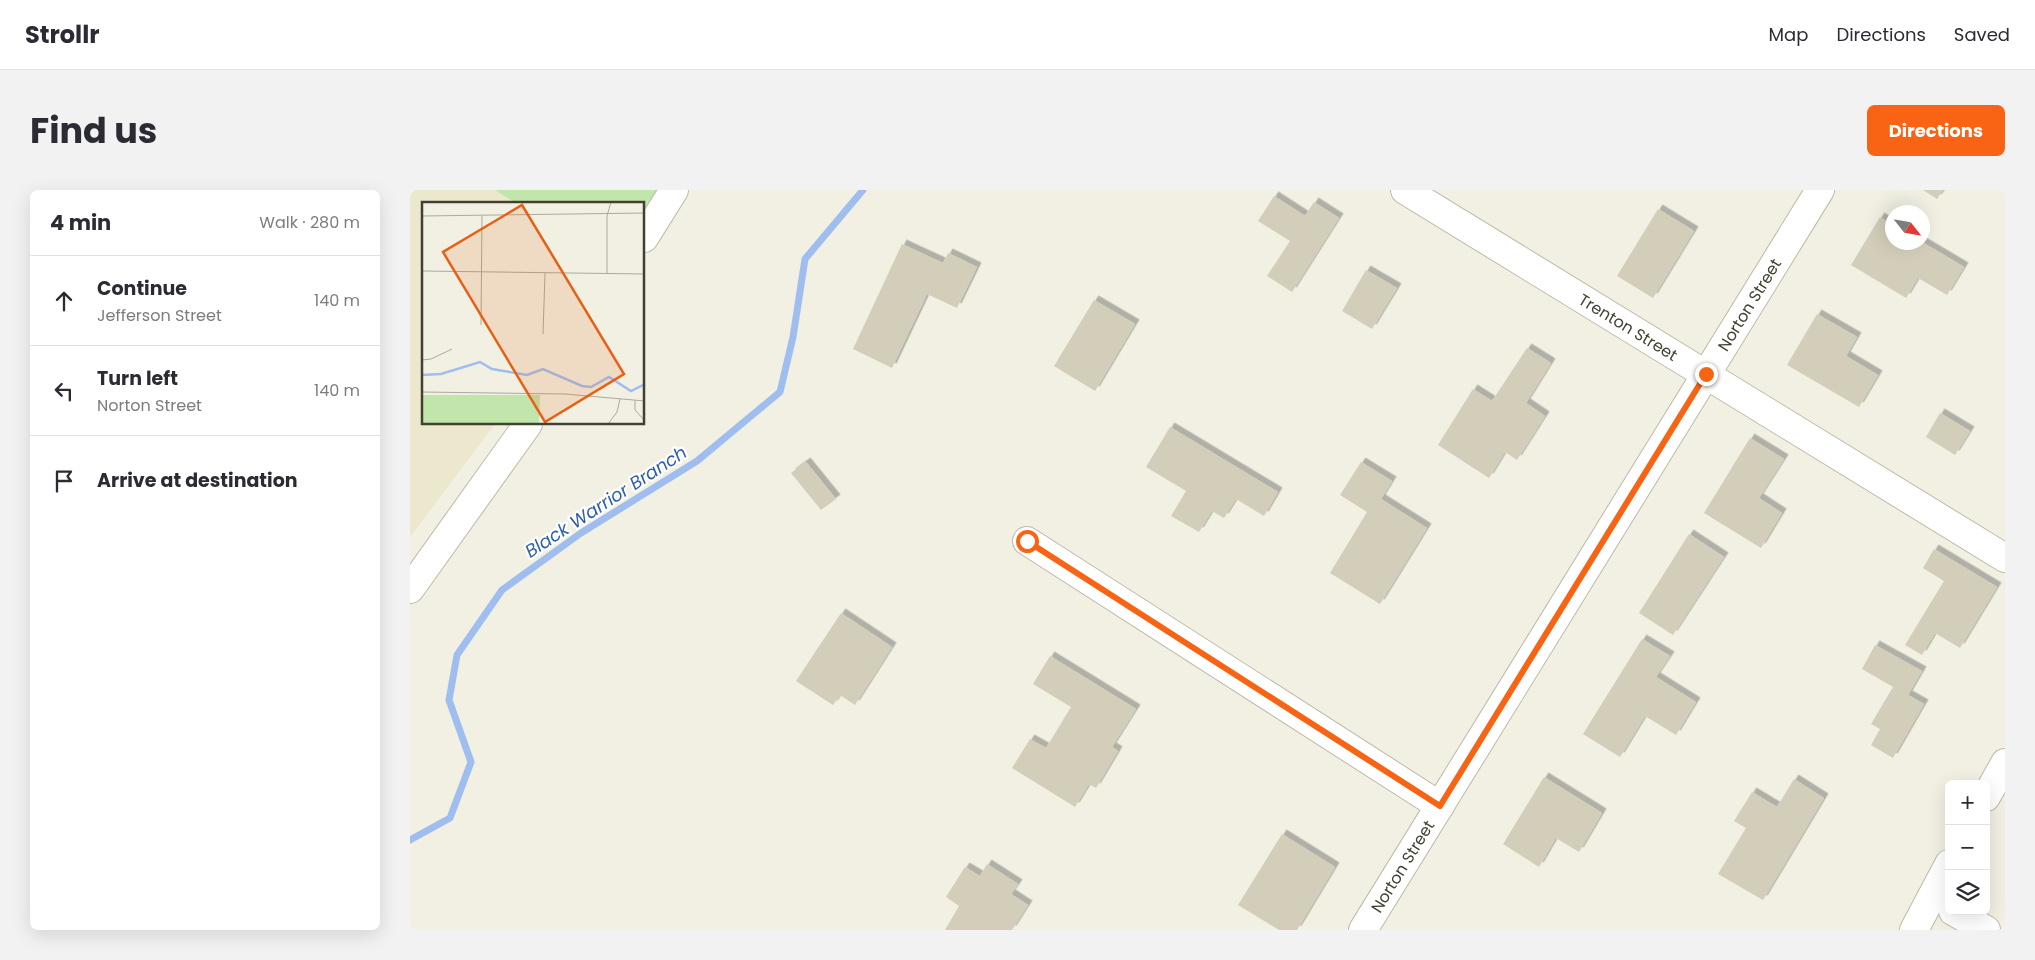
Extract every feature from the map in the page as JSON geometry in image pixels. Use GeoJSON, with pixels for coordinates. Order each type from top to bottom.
{"type":"FeatureCollection","features":[{"type":"Feature","properties":{"kind":"street"},"geometry":{"type":"LineString","coordinates":[[645,236],[674,190]]}},
{"type":"Feature","properties":{"kind":"street","name":"Trenton Street"},"geometry":{"type":"LineString","coordinates":[[1405,190],[2005,558]]}},
{"type":"Feature","properties":{"kind":"street","name":"Norton Street"},"geometry":{"type":"LineString","coordinates":[[1363,930],[1820,190]]}},
{"type":"Feature","properties":{"kind":"street"},"geometry":{"type":"LineString","coordinates":[[410,588],[527,425]]}},
{"type":"Feature","properties":{"kind":"street"},"geometry":{"type":"LineString","coordinates":[[1027,541],[1440,806]]}},
{"type":"Feature","properties":{"kind":"street"},"geometry":{"type":"LineString","coordinates":[[1990,790],[2005,764]]}},
{"type":"Feature","properties":{"kind":"street"},"geometry":{"type":"LineString","coordinates":[[1914,930],[1939,903],[1947,870]]}},
{"type":"Feature","properties":{"kind":"street"},"geometry":{"type":"LineString","coordinates":[[1960,915],[1986,930]]}},
{"type":"Feature","properties":{"kind":"shaded area"},"geometry":{"type":"Polygon","coordinates":[[[410,190],[495,190],[514,202],[422,202],[422,425],[494,425],[410,537],[410,190]]]}},
{"type":"Feature","properties":{"kind":"green space"},"geometry":{"type":"Polygon","coordinates":[[[495,190],[659,190],[645,213],[645,202],[514,202],[495,190]]]}},
{"type":"Feature","properties":{"kind":"building"},"geometry":{"type":"Polygon","coordinates":[[[1923,190],[1943,190],[1937,199],[1923,190]]]}},
{"type":"Feature","properties":{"kind":"building"},"geometry":{"type":"Polygon","coordinates":[[[1274,196],[1305,216],[1314,202],[1339,218],[1292,292],[1267,276],[1290,241],[1258,221],[1274,196]]]}},
{"type":"Feature","properties":{"kind":"building"},"geometry":{"type":"Polygon","coordinates":[[[1658,209],[1694,231],[1653,298],[1617,276],[1658,209]]]}},
{"type":"Feature","properties":{"kind":"building"},"geometry":{"type":"Polygon","coordinates":[[[1880,217],[1885,220],[1885,250],[1930,250],[1930,247],[1964,267],[1947,295],[1918,278],[1906,298],[1851,265],[1880,217]]]}},
{"type":"Feature","properties":{"kind":"building"},"geometry":{"type":"Polygon","coordinates":[[[902,244],[943,263],[948,253],[977,267],[957,308],[927,294],[892,368],[853,349],[902,244]]]}},
{"type":"Feature","properties":{"kind":"building"},"geometry":{"type":"Polygon","coordinates":[[[1366,270],[1397,288],[1372,329],[1342,311],[1366,270]]]}},
{"type":"Feature","properties":{"kind":"building"},"geometry":{"type":"Polygon","coordinates":[[[1094,300],[1135,324],[1095,391],[1054,366],[1094,300]]]}},
{"type":"Feature","properties":{"kind":"building"},"geometry":{"type":"Polygon","coordinates":[[[1817,314],[1857,337],[1846,356],[1878,375],[1859,407],[1787,365],[1817,314]]]}},
{"type":"Feature","properties":{"kind":"building"},"geometry":{"type":"Polygon","coordinates":[[[1527,348],[1551,363],[1526,403],[1545,416],[1517,460],[1505,452],[1489,478],[1438,445],[1473,389],[1492,401],[1527,348]]]}},
{"type":"Feature","properties":{"kind":"building"},"geometry":{"type":"Polygon","coordinates":[[[1940,413],[1970,431],[1955,455],[1926,437],[1940,413]]]}},
{"type":"Feature","properties":{"kind":"building"},"geometry":{"type":"Polygon","coordinates":[[[1170,427],[1278,492],[1264,516],[1236,499],[1224,518],[1212,511],[1199,532],[1171,516],[1186,491],[1146,467],[1170,427]]]}},
{"type":"Feature","properties":{"kind":"building"},"geometry":{"type":"Polygon","coordinates":[[[1750,438],[1784,459],[1759,498],[1782,513],[1761,548],[1704,513],[1750,438]]]}},
{"type":"Feature","properties":{"kind":"building"},"geometry":{"type":"Polygon","coordinates":[[[806,462],[836,499],[821,510],[791,473],[806,462]]]}},
{"type":"Feature","properties":{"kind":"building"},"geometry":{"type":"Polygon","coordinates":[[[1361,462],[1392,481],[1381,499],[1427,528],[1380,604],[1330,573],[1367,512],[1340,495],[1361,462]]]}},
{"type":"Feature","properties":{"kind":"building"},"geometry":{"type":"Polygon","coordinates":[[[1689,534],[1724,557],[1673,635],[1639,613],[1689,534]]]}},
{"type":"Feature","properties":{"kind":"building"},"geometry":{"type":"Polygon","coordinates":[[[1934,549],[1997,587],[1960,648],[1935,633],[1922,655],[1905,645],[1944,581],[1923,568],[1934,549]]]}},
{"type":"Feature","properties":{"kind":"building"},"geometry":{"type":"Polygon","coordinates":[[[841,613],[892,647],[855,705],[840,695],[833,705],[796,681],[841,613]]]}},
{"type":"Feature","properties":{"kind":"building"},"geometry":{"type":"Polygon","coordinates":[[[1642,639],[1670,656],[1656,677],[1696,702],[1676,735],[1645,716],[1620,757],[1583,734],[1642,639]]]}},
{"type":"Feature","properties":{"kind":"building"},"geometry":{"type":"Polygon","coordinates":[[[1875,645],[1922,671],[1908,695],[1924,704],[1893,758],[1871,745],[1880,729],[1871,724],[1893,687],[1862,669],[1875,645]]]}},
{"type":"Feature","properties":{"kind":"building"},"geometry":{"type":"Polygon","coordinates":[[[1050,656],[1136,709],[1112,747],[1118,751],[1096,788],[1089,784],[1075,807],[1012,768],[1030,739],[1046,748],[1071,707],[1033,684],[1050,656]]]}},
{"type":"Feature","properties":{"kind":"building"},"geometry":{"type":"Polygon","coordinates":[[[1544,777],[1602,813],[1579,852],[1556,838],[1539,867],[1503,844],[1544,777]]]}},
{"type":"Feature","properties":{"kind":"building"},"geometry":{"type":"Polygon","coordinates":[[[1794,779],[1824,798],[1763,900],[1718,874],[1746,828],[1734,821],[1752,792],[1777,807],[1794,779]]]}},
{"type":"Feature","properties":{"kind":"building"},"geometry":{"type":"Polygon","coordinates":[[[1282,834],[1335,867],[1297,930],[1279,930],[1238,905],[1282,834]]]}},
{"type":"Feature","properties":{"kind":"building"},"geometry":{"type":"Polygon","coordinates":[[[987,864],[1018,884],[1011,894],[1028,905],[1012,930],[945,930],[959,906],[946,897],[965,867],[980,876],[987,864]]]}},
{"type":"Feature","properties":{"kind":"waterway","name":"Black Warrior Branch"},"geometry":{"type":"LineString","coordinates":[[410,840],[450,818],[471,762],[449,700],[457,655],[502,590],[581,533],[697,461],[780,392],[793,337],[805,259],[863,190]]}},
{"type":"Feature","properties":{"kind":"route"},"geometry":{"type":"LineString","coordinates":[[1027,541],[1440,806],[1706,374]]}}]}
